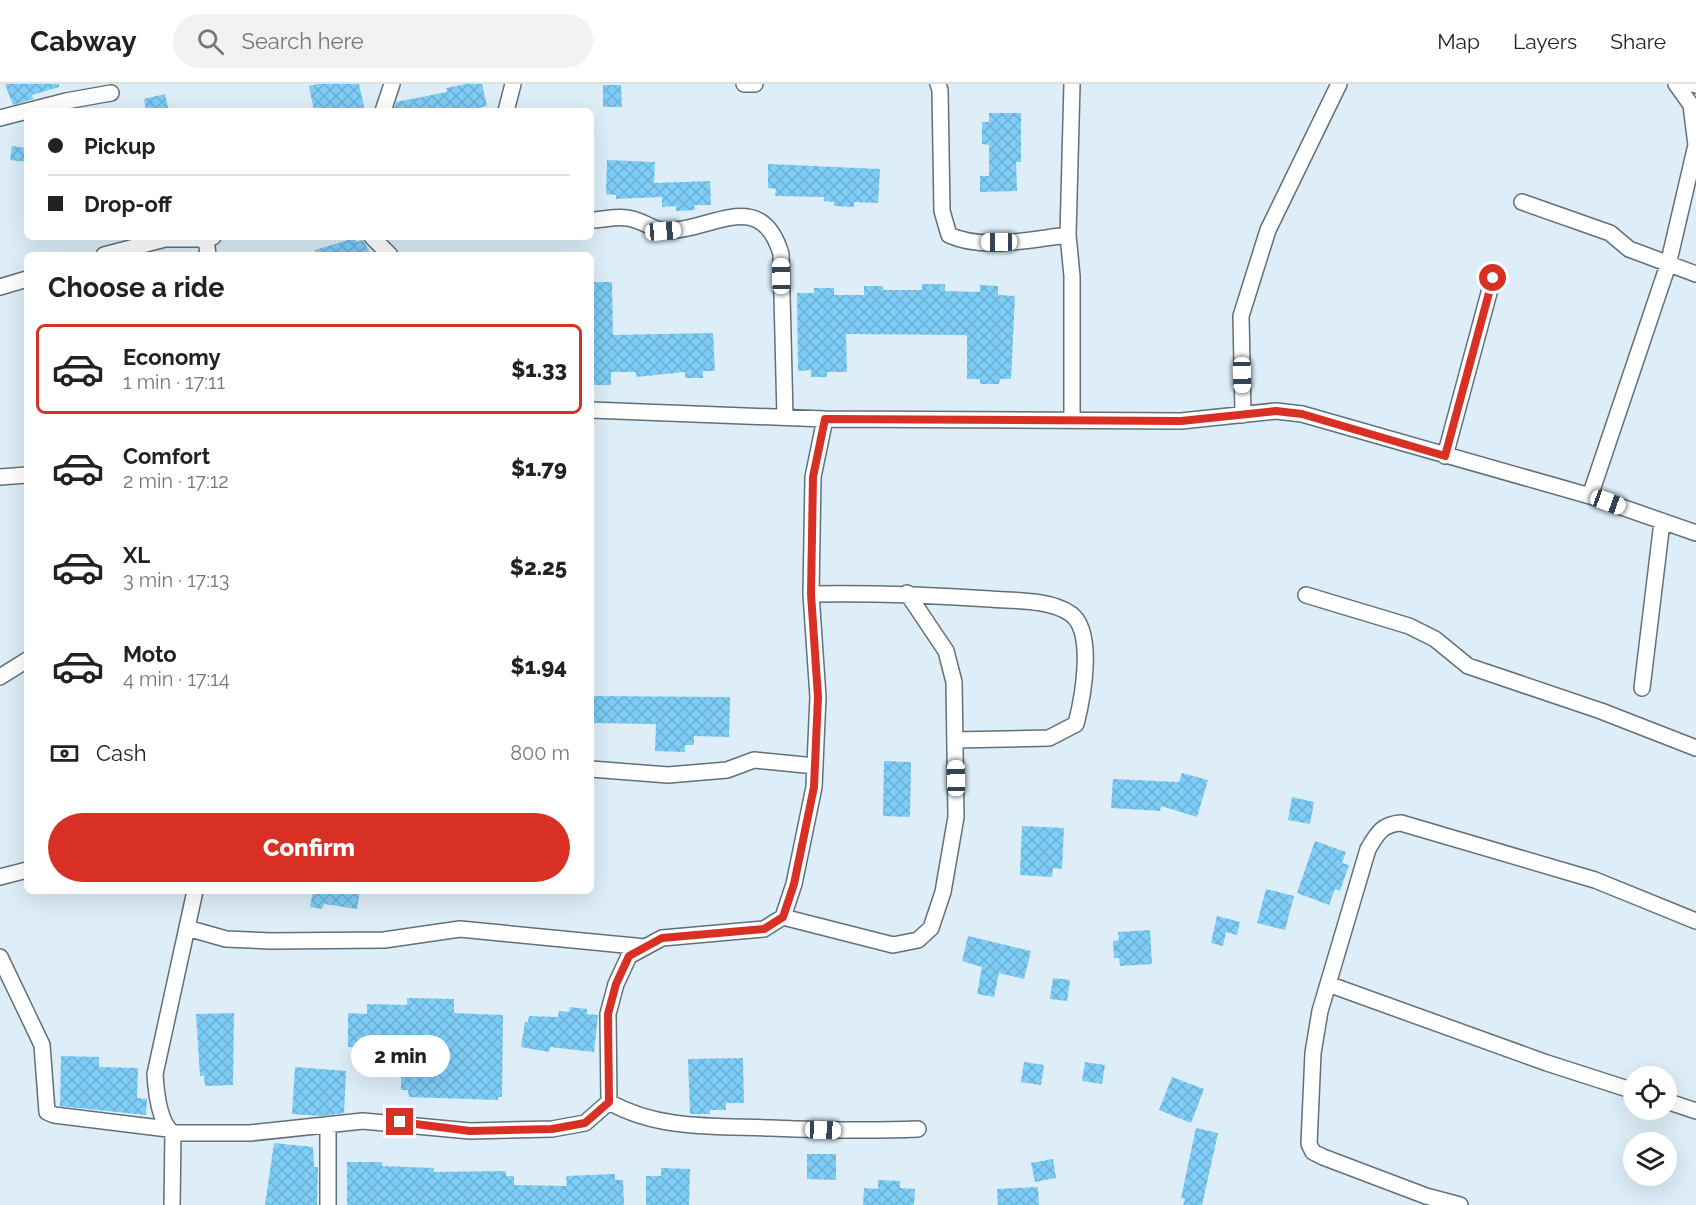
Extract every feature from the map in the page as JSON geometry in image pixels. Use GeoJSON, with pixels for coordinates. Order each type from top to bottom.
{"type":"FeatureCollection","features":[{"type":"Feature","properties":{"kind":"street"},"geometry":{"type":"LineString","coordinates":[[384,108],[392,84]]}},
{"type":"Feature","properties":{"kind":"street"},"geometry":{"type":"LineString","coordinates":[[507,108],[513,84]]}},
{"type":"Feature","properties":{"kind":"street"},"geometry":{"type":"LineString","coordinates":[[744,84],[755,84]]}},
{"type":"Feature","properties":{"kind":"street"},"geometry":{"type":"LineString","coordinates":[[938,84],[940,90],[942,211],[949,235],[964,242],[999,242],[1068,235]]}},
{"type":"Feature","properties":{"kind":"street"},"geometry":{"type":"LineString","coordinates":[[1072,84],[1068,235],[1072,276],[1072,419]]}},
{"type":"Feature","properties":{"kind":"street"},"geometry":{"type":"LineString","coordinates":[[1243,414],[1240,316],[1268,230],[1339,84]]}},
{"type":"Feature","properties":{"kind":"street"},"geometry":{"type":"LineString","coordinates":[[1590,496],[1668,265],[1692,175],[1696,145],[1694,121],[1691,105],[1676,84]]}},
{"type":"Feature","properties":{"kind":"street"},"geometry":{"type":"LineString","coordinates":[[1692,84],[1696,85]]}},
{"type":"Feature","properties":{"kind":"street"},"geometry":{"type":"LineString","coordinates":[[37,108],[66,100],[111,93]]}},
{"type":"Feature","properties":{"kind":"street"},"geometry":{"type":"LineString","coordinates":[[0,118],[24,111]]}},
{"type":"Feature","properties":{"kind":"street"},"geometry":{"type":"LineString","coordinates":[[1522,202],[1610,233],[1629,249],[1696,274]]}},
{"type":"Feature","properties":{"kind":"street"},"geometry":{"type":"LineString","coordinates":[[594,220],[629,218],[663,231],[693,229],[745,214],[763,222],[775,235],[781,254],[785,417]]}},
{"type":"Feature","properties":{"kind":"street"},"geometry":{"type":"LineString","coordinates":[[115,252],[161,240]]}},
{"type":"Feature","properties":{"kind":"street"},"geometry":{"type":"LineString","coordinates":[[375,240],[387,252]]}},
{"type":"Feature","properties":{"kind":"street"},"geometry":{"type":"LineString","coordinates":[[1445,456],[1493,278]]}},
{"type":"Feature","properties":{"kind":"street"},"geometry":{"type":"LineString","coordinates":[[0,287],[24,280]]}},
{"type":"Feature","properties":{"kind":"street"},"geometry":{"type":"LineString","coordinates":[[594,410],[825,419],[1181,421],[1276,411],[1302,414],[1590,496],[1696,532]]}},
{"type":"Feature","properties":{"kind":"street"},"geometry":{"type":"LineString","coordinates":[[0,957],[42,1045],[47,1112],[171,1131],[250,1132],[363,1120],[470,1131],[552,1129],[585,1123],[609,1102],[608,1014],[616,984],[629,956],[662,938],[764,929],[783,917],[794,884],[814,787],[818,697],[811,594],[813,477],[825,419]]}},
{"type":"Feature","properties":{"kind":"street"},"geometry":{"type":"LineString","coordinates":[[0,477],[24,475]]}},
{"type":"Feature","properties":{"kind":"street"},"geometry":{"type":"LineString","coordinates":[[1642,688],[1662,522]]}},
{"type":"Feature","properties":{"kind":"street"},"geometry":{"type":"LineString","coordinates":[[811,594],[907,593],[1027,602],[1058,608],[1072,614],[1083,631],[1085,657],[1076,724],[1049,738],[955,740]]}},
{"type":"Feature","properties":{"kind":"street"},"geometry":{"type":"LineString","coordinates":[[783,917],[893,945],[918,940],[932,928],[943,892],[956,817],[951,665],[946,651],[907,593]]}},
{"type":"Feature","properties":{"kind":"street"},"geometry":{"type":"LineString","coordinates":[[1306,596],[1409,626],[1435,639],[1468,666],[1601,711],[1696,748]]}},
{"type":"Feature","properties":{"kind":"street"},"geometry":{"type":"LineString","coordinates":[[0,677],[24,662]]}},
{"type":"Feature","properties":{"kind":"street"},"geometry":{"type":"LineString","coordinates":[[594,770],[668,775],[727,770],[754,760],[815,766]]}},
{"type":"Feature","properties":{"kind":"street"},"geometry":{"type":"LineString","coordinates":[[1460,1205],[1426,1196],[1313,1152],[1309,1144],[1309,1101],[1313,1053],[1328,984],[1368,849],[1378,832],[1388,824],[1401,823],[1595,880],[1696,921]]}},
{"type":"Feature","properties":{"kind":"street"},"geometry":{"type":"LineString","coordinates":[[0,877],[24,871]]}},
{"type":"Feature","properties":{"kind":"street"},"geometry":{"type":"LineString","coordinates":[[172,1205],[171,1131],[156,1092],[155,1074],[194,894]]}},
{"type":"Feature","properties":{"kind":"street"},"geometry":{"type":"LineString","coordinates":[[187,928],[226,939],[271,941],[384,940],[460,929],[645,947]]}},
{"type":"Feature","properties":{"kind":"street"},"geometry":{"type":"LineString","coordinates":[[1328,984],[1547,1063],[1623,1087]]}},
{"type":"Feature","properties":{"kind":"street"},"geometry":{"type":"LineString","coordinates":[[609,1102],[629,1114],[681,1125],[870,1131],[918,1130]]}},
{"type":"Feature","properties":{"kind":"street"},"geometry":{"type":"LineString","coordinates":[[1677,1105],[1696,1111]]}},
{"type":"Feature","properties":{"kind":"street"},"geometry":{"type":"LineString","coordinates":[[328,1125],[328,1205]]}},
{"type":"Feature","properties":{"kind":"building"},"geometry":{"type":"Polygon","coordinates":[[[5,84],[59,84],[59,87],[32,95],[33,99],[13,105],[5,84]]]}},
{"type":"Feature","properties":{"kind":"building"},"geometry":{"type":"Polygon","coordinates":[[[359,84],[364,108],[313,108],[309,86],[359,84]]]}},
{"type":"Feature","properties":{"kind":"building"},"geometry":{"type":"Polygon","coordinates":[[[482,84],[487,106],[478,108],[394,108],[396,102],[447,92],[446,88],[482,84]]]}},
{"type":"Feature","properties":{"kind":"building"},"geometry":{"type":"Polygon","coordinates":[[[603,85],[621,85],[622,107],[603,107],[603,85]]]}},
{"type":"Feature","properties":{"kind":"building"},"geometry":{"type":"Polygon","coordinates":[[[165,94],[168,108],[146,108],[144,99],[165,94]]]}},
{"type":"Feature","properties":{"kind":"building"},"geometry":{"type":"Polygon","coordinates":[[[989,113],[1021,113],[1021,162],[1016,162],[1017,191],[980,192],[980,176],[989,176],[989,145],[982,144],[982,122],[989,122],[989,113]]]}},
{"type":"Feature","properties":{"kind":"building"},"geometry":{"type":"Polygon","coordinates":[[[12,146],[24,148],[24,162],[10,160],[12,146]]]}},
{"type":"Feature","properties":{"kind":"building"},"geometry":{"type":"Polygon","coordinates":[[[607,160],[655,162],[654,183],[710,181],[711,205],[694,205],[695,210],[676,211],[676,206],[662,207],[662,197],[616,199],[616,195],[606,194],[607,160]]]}},
{"type":"Feature","properties":{"kind":"building"},"geometry":{"type":"Polygon","coordinates":[[[768,164],[880,169],[878,203],[854,202],[854,207],[834,206],[834,202],[824,201],[824,197],[775,196],[776,189],[768,188],[768,164]]]}},
{"type":"Feature","properties":{"kind":"building"},"geometry":{"type":"Polygon","coordinates":[[[348,240],[356,240],[356,242],[363,240],[369,252],[315,252],[315,250],[348,240]]]}},
{"type":"Feature","properties":{"kind":"building"},"geometry":{"type":"Polygon","coordinates":[[[594,282],[612,282],[613,335],[713,333],[715,371],[703,371],[703,378],[685,378],[685,372],[636,377],[636,372],[611,372],[611,385],[594,385],[594,282]]]}},
{"type":"Feature","properties":{"kind":"building"},"geometry":{"type":"Polygon","coordinates":[[[922,284],[945,284],[945,291],[980,292],[980,285],[998,286],[998,295],[1015,296],[1011,379],[1000,379],[999,384],[980,384],[980,379],[967,379],[967,336],[964,335],[846,334],[847,372],[827,372],[827,377],[811,377],[811,370],[798,371],[797,293],[814,293],[814,288],[834,288],[834,295],[864,295],[864,286],[883,286],[883,290],[922,290],[922,284]]]}},
{"type":"Feature","properties":{"kind":"building"},"geometry":{"type":"Polygon","coordinates":[[[594,696],[730,697],[729,737],[694,736],[694,745],[685,745],[685,752],[655,751],[656,724],[594,723],[594,696]]]}},
{"type":"Feature","properties":{"kind":"building"},"geometry":{"type":"Polygon","coordinates":[[[884,761],[911,762],[910,817],[883,816],[884,761]]]}},
{"type":"Feature","properties":{"kind":"building"},"geometry":{"type":"Polygon","coordinates":[[[1182,773],[1208,780],[1197,817],[1161,806],[1160,811],[1111,808],[1113,779],[1179,782],[1182,773]]]}},
{"type":"Feature","properties":{"kind":"building"},"geometry":{"type":"Polygon","coordinates":[[[1292,797],[1314,802],[1310,824],[1288,820],[1292,797]]]}},
{"type":"Feature","properties":{"kind":"building"},"geometry":{"type":"Polygon","coordinates":[[[1022,826],[1064,828],[1062,869],[1053,868],[1052,877],[1020,875],[1022,826]]]}},
{"type":"Feature","properties":{"kind":"building"},"geometry":{"type":"Polygon","coordinates":[[[1315,841],[1346,852],[1342,863],[1349,865],[1340,891],[1335,889],[1329,905],[1297,893],[1315,841]]]}},
{"type":"Feature","properties":{"kind":"building"},"geometry":{"type":"Polygon","coordinates":[[[1266,889],[1294,896],[1285,930],[1257,923],[1266,889]]]}},
{"type":"Feature","properties":{"kind":"building"},"geometry":{"type":"Polygon","coordinates":[[[312,894],[360,894],[357,909],[324,904],[322,909],[310,907],[312,894]]]}},
{"type":"Feature","properties":{"kind":"building"},"geometry":{"type":"Polygon","coordinates":[[[1217,916],[1240,922],[1237,935],[1226,932],[1223,946],[1211,943],[1217,916]]]}},
{"type":"Feature","properties":{"kind":"building"},"geometry":{"type":"Polygon","coordinates":[[[1150,930],[1152,964],[1120,966],[1119,958],[1114,958],[1113,941],[1119,940],[1118,932],[1150,930]]]}},
{"type":"Feature","properties":{"kind":"building"},"geometry":{"type":"Polygon","coordinates":[[[968,936],[1031,951],[1024,979],[999,973],[994,997],[977,994],[982,967],[962,961],[968,936]]]}},
{"type":"Feature","properties":{"kind":"building"},"geometry":{"type":"Polygon","coordinates":[[[1053,978],[1070,980],[1067,1001],[1050,999],[1053,978]]]}},
{"type":"Feature","properties":{"kind":"building"},"geometry":{"type":"Polygon","coordinates":[[[407,998],[454,999],[454,1013],[503,1015],[502,1097],[498,1097],[498,1100],[409,1097],[408,1090],[401,1090],[401,1048],[348,1047],[348,1013],[367,1014],[367,1004],[407,1005],[407,998]]]}},
{"type":"Feature","properties":{"kind":"building"},"geometry":{"type":"Polygon","coordinates":[[[570,1007],[587,1009],[587,1014],[598,1015],[594,1052],[550,1047],[549,1052],[521,1047],[525,1022],[528,1022],[529,1016],[558,1017],[559,1011],[569,1012],[570,1007]]]}},
{"type":"Feature","properties":{"kind":"building"},"geometry":{"type":"Polygon","coordinates":[[[234,1013],[233,1085],[205,1086],[204,1076],[200,1076],[196,1014],[234,1013]]]}},
{"type":"Feature","properties":{"kind":"building"},"geometry":{"type":"Polygon","coordinates":[[[61,1056],[99,1057],[99,1067],[138,1068],[137,1098],[147,1099],[146,1115],[60,1106],[61,1056]]]}},
{"type":"Feature","properties":{"kind":"building"},"geometry":{"type":"Polygon","coordinates":[[[743,1058],[744,1103],[726,1103],[726,1110],[710,1110],[710,1114],[690,1114],[688,1059],[743,1058]]]}},
{"type":"Feature","properties":{"kind":"building"},"geometry":{"type":"Polygon","coordinates":[[[1024,1062],[1044,1065],[1041,1085],[1021,1082],[1024,1062]]]}},
{"type":"Feature","properties":{"kind":"building"},"geometry":{"type":"Polygon","coordinates":[[[1085,1062],[1105,1065],[1102,1084],[1082,1081],[1085,1062]]]}},
{"type":"Feature","properties":{"kind":"building"},"geometry":{"type":"Polygon","coordinates":[[[295,1067],[346,1071],[344,1113],[321,1116],[292,1114],[295,1067]]]}},
{"type":"Feature","properties":{"kind":"building"},"geometry":{"type":"Polygon","coordinates":[[[1172,1077],[1204,1089],[1191,1123],[1159,1110],[1172,1077]]]}},
{"type":"Feature","properties":{"kind":"building"},"geometry":{"type":"Polygon","coordinates":[[[1196,1128],[1218,1133],[1202,1205],[1183,1205],[1185,1199],[1181,1198],[1196,1128]]]}},
{"type":"Feature","properties":{"kind":"building"},"geometry":{"type":"Polygon","coordinates":[[[274,1143],[313,1147],[314,1167],[318,1167],[317,1205],[265,1205],[274,1143]]]}},
{"type":"Feature","properties":{"kind":"building"},"geometry":{"type":"Polygon","coordinates":[[[807,1154],[836,1154],[836,1180],[807,1179],[807,1154]]]}},
{"type":"Feature","properties":{"kind":"building"},"geometry":{"type":"Polygon","coordinates":[[[1053,1159],[1056,1178],[1035,1182],[1031,1163],[1053,1159]]]}},
{"type":"Feature","properties":{"kind":"building"},"geometry":{"type":"Polygon","coordinates":[[[347,1162],[382,1162],[382,1166],[434,1168],[434,1172],[506,1171],[506,1176],[514,1176],[514,1185],[567,1186],[566,1176],[615,1174],[615,1180],[623,1180],[624,1205],[347,1205],[347,1162]]]}},
{"type":"Feature","properties":{"kind":"building"},"geometry":{"type":"Polygon","coordinates":[[[661,1168],[690,1169],[689,1205],[646,1205],[646,1176],[661,1176],[661,1168]]]}},
{"type":"Feature","properties":{"kind":"building"},"geometry":{"type":"Polygon","coordinates":[[[878,1180],[900,1181],[900,1188],[915,1189],[914,1205],[863,1205],[864,1188],[878,1189],[878,1180]]]}},
{"type":"Feature","properties":{"kind":"building"},"geometry":{"type":"Polygon","coordinates":[[[1038,1187],[1039,1205],[998,1205],[997,1189],[1038,1187]]]}},
{"type":"Feature","properties":{"kind":"route"},"geometry":{"type":"LineString","coordinates":[[400,1122],[470,1131],[552,1129],[585,1123],[609,1102],[608,1014],[616,984],[629,956],[662,938],[764,929],[783,917],[794,884],[814,787],[818,697],[811,594],[813,477],[825,419],[1181,421],[1276,411],[1302,414],[1445,456],[1493,278]]}}]}
